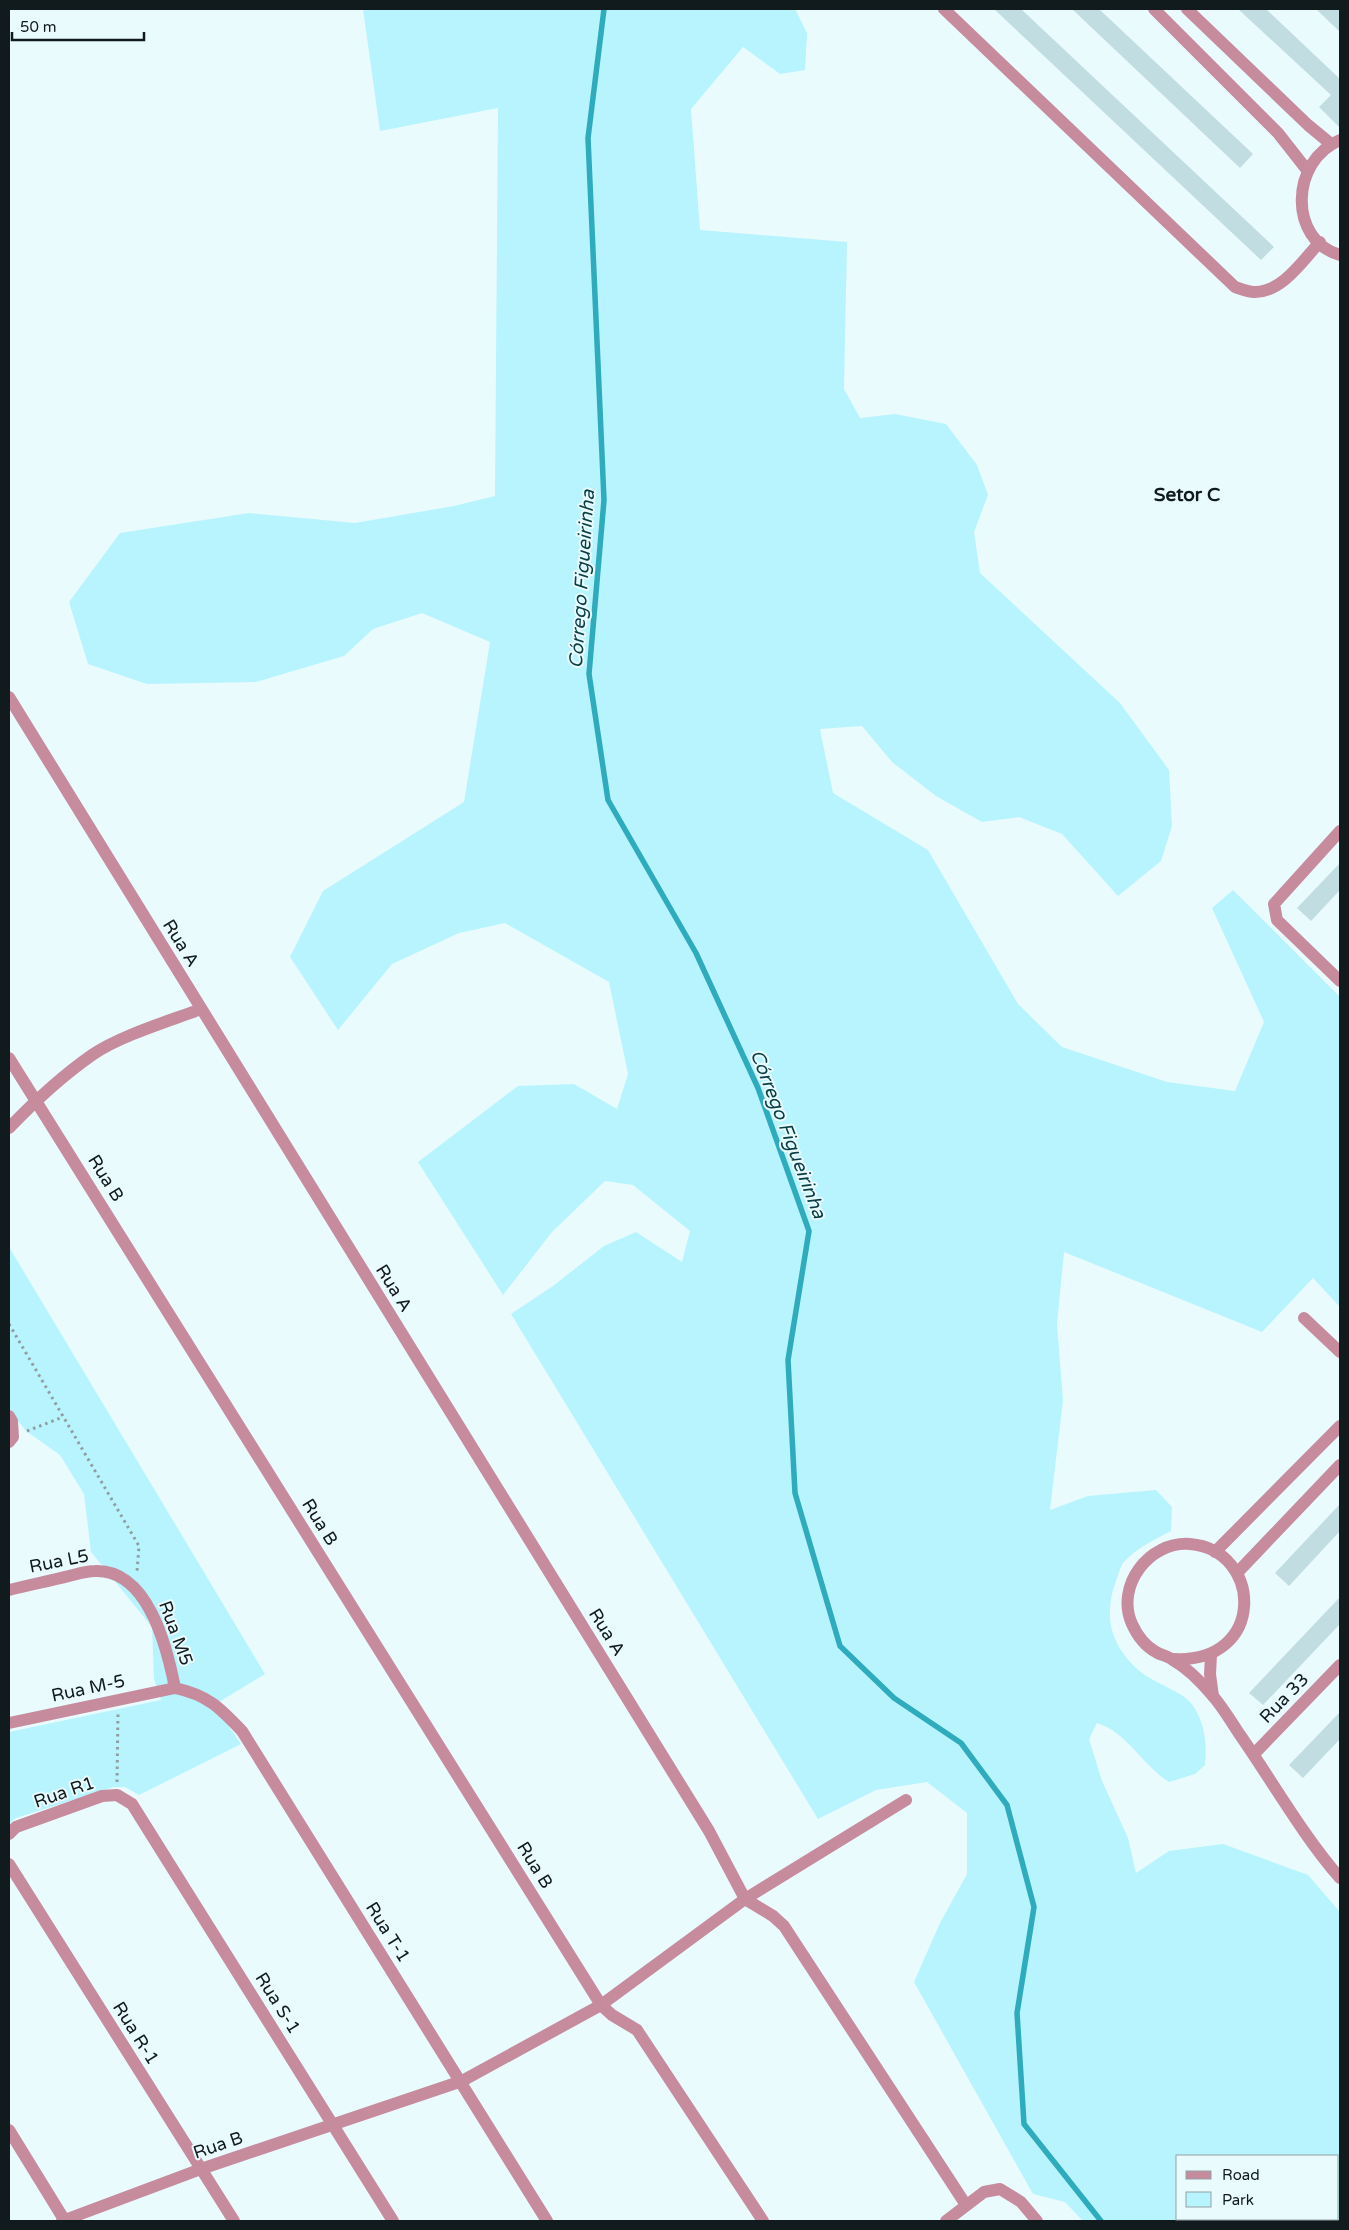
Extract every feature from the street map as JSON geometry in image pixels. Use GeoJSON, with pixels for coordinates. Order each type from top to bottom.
{"type":"FeatureCollection","features":[{"type":"Feature","properties":{"kind":"street"},"geometry":{"type":"LineString","coordinates":[[944,9],[1235,287],[1254,292],[1269,289],[1280,284],[1320,242]]}},
{"type":"Feature","properties":{"kind":"street"},"geometry":{"type":"LineString","coordinates":[[1154,9],[1278,133],[1307,170]]}},
{"type":"Feature","properties":{"kind":"street"},"geometry":{"type":"LineString","coordinates":[[1187,9],[1308,125],[1336,142],[1314,158],[1307,170],[1301,195],[1302,212],[1309,228],[1320,242],[1340,256]]}},
{"type":"Feature","properties":{"kind":"street","name":"Rua A"},"geometry":{"type":"LineString","coordinates":[[9,697],[704,1822],[745,1900]]}},
{"type":"Feature","properties":{"kind":"street"},"geometry":{"type":"LineString","coordinates":[[1340,831],[1274,904],[1277,920],[1340,981]]}},
{"type":"Feature","properties":{"kind":"street"},"geometry":{"type":"LineString","coordinates":[[9,1128],[36,1101],[93,1054],[142,1031],[201,1009]]}},
{"type":"Feature","properties":{"kind":"street","name":"Rua B"},"geometry":{"type":"LineString","coordinates":[[9,1058],[601,2005],[612,2015],[637,2030],[763,2221]]}},
{"type":"Feature","properties":{"kind":"street"},"geometry":{"type":"LineString","coordinates":[[1304,1318],[1340,1352]]}},
{"type":"Feature","properties":{"kind":"street"},"geometry":{"type":"LineString","coordinates":[[9,1416],[12,1421],[11,1439]]}},
{"type":"Feature","properties":{"kind":"street"},"geometry":{"type":"LineString","coordinates":[[1214,1552],[1340,1426]]}},
{"type":"Feature","properties":{"kind":"street"},"geometry":{"type":"LineString","coordinates":[[1237,1573],[1340,1465]]}},
{"type":"Feature","properties":{"kind":"street"},"geometry":{"type":"LineString","coordinates":[[1189,1544],[1208,1548],[1224,1558],[1237,1573],[1244,1591],[1244,1610],[1239,1628],[1227,1644],[1211,1655],[1192,1660],[1173,1659],[1155,1652],[1141,1640],[1131,1623],[1128,1604],[1130,1585],[1139,1568],[1146,1561],[1170,1546],[1189,1544]]}},
{"type":"Feature","properties":{"kind":"street","name":"Rua L5"},"geometry":{"type":"LineString","coordinates":[[9,1590],[95,1570],[116,1573]]}},
{"type":"Feature","properties":{"kind":"street","name":"Rua M5"},"geometry":{"type":"LineString","coordinates":[[116,1573],[131,1583],[147,1601],[170,1662],[176,1688]]}},
{"type":"Feature","properties":{"kind":"street"},"geometry":{"type":"LineString","coordinates":[[1211,1655],[1210,1674],[1213,1696]]}},
{"type":"Feature","properties":{"kind":"street"},"geometry":{"type":"LineString","coordinates":[[1173,1659],[1213,1696],[1339,1873]]}},
{"type":"Feature","properties":{"kind":"street","name":"Rua 33"},"geometry":{"type":"LineString","coordinates":[[1254,1754],[1340,1665]]}},
{"type":"Feature","properties":{"kind":"street","name":"Rua M-5"},"geometry":{"type":"LineString","coordinates":[[9,1723],[176,1688]]}},
{"type":"Feature","properties":{"kind":"street","name":"Rua T-1"},"geometry":{"type":"LineString","coordinates":[[176,1688],[194,1692],[215,1703],[242,1731],[462,2081],[547,2221]]}},
{"type":"Feature","properties":{"kind":"street","name":"Rua R1"},"geometry":{"type":"LineString","coordinates":[[9,1834],[16,1827],[102,1796],[117,1795],[132,1804]]}},
{"type":"Feature","properties":{"kind":"street","name":"Rua B"},"geometry":{"type":"LineString","coordinates":[[64,2221],[201,2169],[462,2081],[601,2005],[745,1900],[906,1800]]}},
{"type":"Feature","properties":{"kind":"street","name":"Rua S-1"},"geometry":{"type":"LineString","coordinates":[[132,1804],[393,2221]]}},
{"type":"Feature","properties":{"kind":"street","name":"Rua R-1"},"geometry":{"type":"LineString","coordinates":[[9,1864],[234,2221]]}},
{"type":"Feature","properties":{"kind":"street"},"geometry":{"type":"LineString","coordinates":[[745,1900],[773,1916],[784,1926],[966,2205]]}},
{"type":"Feature","properties":{"kind":"street"},"geometry":{"type":"LineString","coordinates":[[9,2130],[64,2221]]}},
{"type":"Feature","properties":{"kind":"street"},"geometry":{"type":"LineString","coordinates":[[946,2221],[984,2192],[1000,2189],[1021,2202],[1037,2221]]}},
{"type":"Feature","properties":{"kind":"path"},"geometry":{"type":"LineString","coordinates":[[9,1324],[139,1546],[138,1569],[131,1583]]}},
{"type":"Feature","properties":{"kind":"path"},"geometry":{"type":"LineString","coordinates":[[11,1439],[63,1417]]}},
{"type":"Feature","properties":{"kind":"path"},"geometry":{"type":"LineString","coordinates":[[117,1795],[119,1700]]}},
{"type":"Feature","properties":{"kind":"green space"},"geometry":{"type":"Polygon","coordinates":[[[363,9],[795,9],[807,33],[805,70],[780,74],[743,47],[691,109],[700,230],[847,242],[844,389],[860,418],[895,414],[946,424],[977,465],[988,495],[974,532],[980,573],[1120,703],[1169,770],[1172,826],[1161,861],[1118,896],[1062,834],[1019,817],[982,822],[936,796],[892,762],[862,726],[820,729],[833,793],[928,850],[1018,1004],[1062,1047],[1167,1082],[1235,1091],[1264,1022],[1212,908],[1233,890],[1340,997],[1340,1307],[1313,1278],[1262,1332],[1064,1252],[1057,1324],[1063,1400],[1050,1510],[1088,1496],[1156,1490],[1172,1507],[1171,1531],[1139,1549],[1123,1563],[1112,1595],[1110,1620],[1117,1643],[1132,1663],[1147,1677],[1187,1699],[1196,1710],[1204,1733],[1205,1765],[1195,1774],[1169,1782],[1151,1767],[1126,1741],[1108,1727],[1097,1723],[1089,1739],[1102,1781],[1128,1838],[1136,1873],[1169,1851],[1223,1844],[1308,1875],[1340,1912],[1340,2221],[1083,2221],[1065,2202],[1033,2194],[914,1982],[940,1923],[967,1874],[967,1813],[927,1782],[876,1790],[818,1819],[511,1314],[553,1286],[604,1246],[636,1232],[682,1262],[690,1231],[633,1185],[605,1181],[552,1232],[503,1295],[418,1162],[518,1086],[574,1084],[617,1109],[628,1074],[609,982],[505,923],[459,933],[392,964],[338,1030],[290,957],[323,891],[464,802],[490,642],[422,613],[373,629],[344,656],[256,682],[147,684],[88,664],[69,602],[120,533],[249,513],[355,523],[454,506],[495,496],[498,108],[380,131],[363,9]]]}},
{"type":"Feature","properties":{"kind":"green space"},"geometry":{"type":"Polygon","coordinates":[[[9,1247],[265,1674],[214,1705],[241,1744],[139,1795],[125,1787],[114,1787],[16,1818],[9,1824],[9,1732],[161,1700],[154,1679],[152,1627],[91,1552],[84,1494],[60,1455],[26,1431],[9,1409],[9,1247]]]}},
{"type":"Feature","properties":{"kind":"building"},"geometry":{"type":"Polygon","coordinates":[[[994,9],[1021,9],[1274,247],[1261,260],[994,9]]]}},
{"type":"Feature","properties":{"kind":"building"},"geometry":{"type":"Polygon","coordinates":[[[1072,9],[1099,9],[1253,154],[1240,168],[1072,9]]]}},
{"type":"Feature","properties":{"kind":"building"},"geometry":{"type":"Polygon","coordinates":[[[1238,9],[1266,9],[1340,79],[1340,128],[1319,107],[1331,95],[1238,9]]]}},
{"type":"Feature","properties":{"kind":"building"},"geometry":{"type":"Polygon","coordinates":[[[1316,9],[1340,9],[1340,32],[1316,9]]]}},
{"type":"Feature","properties":{"kind":"building"},"geometry":{"type":"Polygon","coordinates":[[[1340,863],[1340,890],[1311,921],[1297,908],[1340,863]]]}},
{"type":"Feature","properties":{"kind":"building"},"geometry":{"type":"Polygon","coordinates":[[[1340,1504],[1340,1531],[1289,1586],[1275,1573],[1340,1504]]]}},
{"type":"Feature","properties":{"kind":"building"},"geometry":{"type":"Polygon","coordinates":[[[1340,1597],[1340,1624],[1263,1705],[1249,1693],[1340,1597]]]}},
{"type":"Feature","properties":{"kind":"building"},"geometry":{"type":"Polygon","coordinates":[[[1340,1712],[1340,1739],[1303,1778],[1289,1765],[1340,1712]]]}},
{"type":"Feature","properties":{"kind":"waterway","name":"Córrego Figueirinha"},"geometry":{"type":"LineString","coordinates":[[604,9],[588,138],[604,500],[589,674],[608,800],[696,953],[758,1088],[809,1231],[788,1360],[795,1493],[840,1646],[894,1698],[961,1743],[1007,1805],[1034,1907],[1017,2013],[1024,2124],[1101,2221]]}},
{"type":"Feature","properties":{"kind":"district","name":"Setor C"},"geometry":{"type":"Point","coordinates":[1187,495]}}]}
